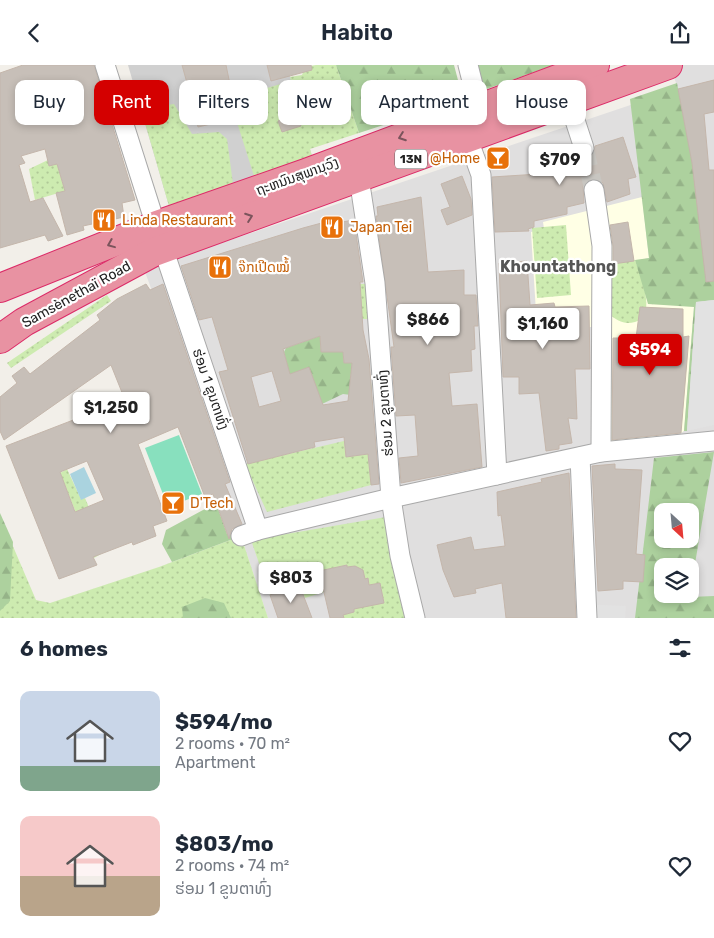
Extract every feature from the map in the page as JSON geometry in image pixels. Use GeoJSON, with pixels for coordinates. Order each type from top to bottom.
{"type":"FeatureCollection","features":[{"type":"Feature","properties":{"kind":"highway","name":"ຖະຫນົນສຸພານຸວົງ"},"geometry":{"type":"LineString","coordinates":[[569,80],[596,65]]}},
{"type":"Feature","properties":{"kind":"highway","name":"ຖະຫນົນສຸພານຸວົງ"},"geometry":{"type":"LineString","coordinates":[[573,80],[668,65]]}},
{"type":"Feature","properties":{"kind":"highway","name":"ຖະຫນົນສຸພານຸວົງ"},"geometry":{"type":"LineString","coordinates":[[0,288],[158,242],[359,177],[468,139],[497,122]]}},
{"type":"Feature","properties":{"kind":"highway","name":"ຖະຫນົນສຸພານຸວົງ"},"geometry":{"type":"LineString","coordinates":[[158,242],[306,173],[436,125]]}},
{"type":"Feature","properties":{"kind":"highway","name":"Samsènethaï Road"},"geometry":{"type":"LineString","coordinates":[[0,339],[24,322],[158,242]]}},
{"type":"Feature","properties":{"kind":"highway"},"geometry":{"type":"LineString","coordinates":[[0,296],[7,298],[18,309],[24,322]]}},
{"type":"Feature","properties":{"kind":"street","name":"ຮ່ອມ 1 ຂູນຕາທົ່ງ"},"geometry":{"type":"LineString","coordinates":[[105,65],[158,242],[258,530]]}},
{"type":"Feature","properties":{"kind":"street"},"geometry":{"type":"LineString","coordinates":[[468,65],[472,80]]}},
{"type":"Feature","properties":{"kind":"street"},"geometry":{"type":"LineString","coordinates":[[578,125],[584,148]]}},
{"type":"Feature","properties":{"kind":"street"},"geometry":{"type":"LineString","coordinates":[[468,139],[480,175],[497,475]]}},
{"type":"Feature","properties":{"kind":"street","name":"ຮ່ອມ 2 ຂູນຕາທົ່ງ"},"geometry":{"type":"LineString","coordinates":[[359,177],[375,283],[391,498],[400,555],[415,618]]}},
{"type":"Feature","properties":{"kind":"street"},"geometry":{"type":"LineString","coordinates":[[594,190],[602,246],[601,452]]}},
{"type":"Feature","properties":{"kind":"street"},"geometry":{"type":"LineString","coordinates":[[240,536],[391,498],[601,452],[714,441]]}},
{"type":"Feature","properties":{"kind":"street"},"geometry":{"type":"LineString","coordinates":[[580,457],[587,618]]}},
{"type":"Feature","properties":{"kind":"shaded area"},"geometry":{"type":"Polygon","coordinates":[[[128,65],[287,65],[291,80],[278,80],[278,125],[303,125],[312,156],[169,206],[145,125],[169,125],[169,80],[132,80],[128,65]]]}},
{"type":"Feature","properties":{"kind":"shaded area"},"geometry":{"type":"Polygon","coordinates":[[[670,65],[714,65],[714,618],[268,618],[241,536],[144,269],[571,125],[586,125],[586,120],[678,89],[670,65]]]}},
{"type":"Feature","properties":{"kind":"shaded area"},"geometry":{"type":"Polygon","coordinates":[[[642,197],[649,258],[635,261],[694,306],[684,431],[681,433],[591,445],[592,327],[537,328],[531,232],[544,229],[543,222],[642,197]]]}},
{"type":"Feature","properties":{"kind":"shaded area"},"geometry":{"type":"Polygon","coordinates":[[[714,300],[714,425],[687,431],[696,302],[714,300]]]}},
{"type":"Feature","properties":{"kind":"shaded area"},"geometry":{"type":"Polygon","coordinates":[[[579,604],[626,606],[625,618],[580,618],[579,604]]]}},
{"type":"Feature","properties":{"kind":"green space"},"geometry":{"type":"Polygon","coordinates":[[[336,65],[341,80],[291,80],[290,77],[302,75],[305,67],[336,65]]]}},
{"type":"Feature","properties":{"kind":"green space"},"geometry":{"type":"Polygon","coordinates":[[[336,65],[454,65],[458,80],[361,80],[361,125],[383,125],[359,133],[351,109],[351,80],[341,80],[336,65]]]}},
{"type":"Feature","properties":{"kind":"green space"},"geometry":{"type":"Polygon","coordinates":[[[474,65],[554,65],[512,80],[497,80],[497,85],[487,89],[487,80],[478,80],[474,65]]]}},
{"type":"Feature","properties":{"kind":"green space"},"geometry":{"type":"Polygon","coordinates":[[[677,83],[714,274],[714,300],[696,302],[687,431],[684,431],[694,307],[648,304],[635,260],[649,258],[630,99],[677,83]]]}},
{"type":"Feature","properties":{"kind":"green space"},"geometry":{"type":"Polygon","coordinates":[[[278,85],[278,125],[351,125],[351,109],[359,133],[310,149],[312,156],[254,176],[238,125],[268,125],[268,88],[278,85]]]}},
{"type":"Feature","properties":{"kind":"green space"},"geometry":{"type":"Polygon","coordinates":[[[174,104],[179,112],[179,125],[187,125],[192,134],[219,132],[227,139],[233,184],[169,206],[146,125],[169,125],[169,105],[174,104]]]}},
{"type":"Feature","properties":{"kind":"green space"},"geometry":{"type":"Polygon","coordinates":[[[48,160],[57,164],[65,191],[35,200],[29,169],[48,160]]]}},
{"type":"Feature","properties":{"kind":"green space"},"geometry":{"type":"Polygon","coordinates":[[[566,225],[571,295],[537,298],[532,228],[566,225]]]}},
{"type":"Feature","properties":{"kind":"green space"},"geometry":{"type":"Polygon","coordinates":[[[635,260],[646,295],[645,312],[642,318],[635,322],[624,323],[609,314],[606,262],[635,260]]]}},
{"type":"Feature","properties":{"kind":"green space"},"geometry":{"type":"Polygon","coordinates":[[[360,284],[367,284],[372,319],[362,319],[360,284]]]}},
{"type":"Feature","properties":{"kind":"green space"},"geometry":{"type":"Polygon","coordinates":[[[107,295],[111,301],[11,368],[7,363],[107,295]]]}},
{"type":"Feature","properties":{"kind":"green space"},"geometry":{"type":"Polygon","coordinates":[[[320,336],[321,352],[343,352],[344,363],[352,363],[350,383],[357,382],[357,385],[371,382],[372,390],[359,396],[343,394],[322,404],[291,380],[284,352],[286,348],[320,336]]]}},
{"type":"Feature","properties":{"kind":"green space"},"geometry":{"type":"Polygon","coordinates":[[[179,435],[202,494],[168,507],[145,448],[179,435]]]}},
{"type":"Feature","properties":{"kind":"green space"},"geometry":{"type":"Polygon","coordinates":[[[344,441],[346,457],[368,454],[371,485],[267,512],[245,464],[344,441]]]}},
{"type":"Feature","properties":{"kind":"green space"},"geometry":{"type":"Polygon","coordinates":[[[714,452],[699,540],[699,503],[654,503],[654,548],[698,548],[696,558],[654,558],[654,603],[699,603],[699,597],[714,596],[714,618],[635,618],[654,458],[714,452]]]}},
{"type":"Feature","properties":{"kind":"green space"},"geometry":{"type":"Polygon","coordinates":[[[67,469],[81,499],[85,498],[90,510],[85,512],[101,554],[94,558],[60,473],[67,469]]]}},
{"type":"Feature","properties":{"kind":"green space"},"geometry":{"type":"Polygon","coordinates":[[[216,503],[227,534],[233,535],[233,539],[172,562],[162,544],[166,530],[216,503]]]}},
{"type":"Feature","properties":{"kind":"green space"},"geometry":{"type":"Polygon","coordinates":[[[0,513],[13,542],[10,601],[0,611],[0,513]]]}},
{"type":"Feature","properties":{"kind":"green space"},"geometry":{"type":"Polygon","coordinates":[[[0,516],[36,600],[50,603],[159,567],[241,536],[268,618],[0,618],[0,516]]]}},
{"type":"Feature","properties":{"kind":"green space"},"geometry":{"type":"Polygon","coordinates":[[[386,517],[409,618],[344,618],[343,615],[354,612],[354,609],[384,602],[380,583],[369,585],[368,578],[365,579],[363,570],[355,566],[347,567],[347,565],[320,571],[324,592],[305,598],[299,584],[270,595],[251,540],[386,517]]]}},
{"type":"Feature","properties":{"kind":"green space"},"geometry":{"type":"Polygon","coordinates":[[[205,598],[224,603],[231,618],[183,618],[182,607],[205,598]]]}},
{"type":"Feature","properties":{"kind":"water"},"geometry":{"type":"Polygon","coordinates":[[[84,467],[96,493],[81,500],[70,474],[84,467]]]}},
{"type":"Feature","properties":{"kind":"building"},"geometry":{"type":"Polygon","coordinates":[[[23,65],[94,65],[99,80],[94,80],[94,125],[112,125],[135,200],[122,203],[124,217],[83,226],[84,230],[67,235],[56,193],[65,191],[57,164],[49,166],[45,149],[21,156],[25,163],[19,165],[30,202],[43,198],[63,236],[48,241],[45,235],[0,248],[0,73],[23,65]]]}},
{"type":"Feature","properties":{"kind":"building"},"geometry":{"type":"Polygon","coordinates":[[[182,65],[226,65],[229,80],[186,80],[182,65]]]}},
{"type":"Feature","properties":{"kind":"building"},"geometry":{"type":"Polygon","coordinates":[[[267,65],[311,65],[312,70],[271,81],[267,65]]]}},
{"type":"Feature","properties":{"kind":"building"},"geometry":{"type":"Polygon","coordinates":[[[714,80],[714,112],[704,114],[709,170],[714,170],[714,281],[706,282],[692,163],[678,89],[714,80]]]}},
{"type":"Feature","properties":{"kind":"building"},"geometry":{"type":"Polygon","coordinates":[[[279,125],[301,126],[282,132],[279,125]]]}},
{"type":"Feature","properties":{"kind":"building"},"geometry":{"type":"Polygon","coordinates":[[[623,137],[636,177],[628,179],[630,194],[607,202],[603,183],[598,179],[592,179],[583,186],[584,203],[567,207],[567,214],[534,221],[534,227],[528,229],[529,231],[495,232],[492,177],[539,174],[538,165],[574,153],[581,159],[588,158],[593,155],[595,146],[623,137]]]}},
{"type":"Feature","properties":{"kind":"building"},"geometry":{"type":"Polygon","coordinates":[[[462,176],[471,199],[472,215],[447,225],[441,210],[450,207],[441,184],[462,176]]]}},
{"type":"Feature","properties":{"kind":"building"},"geometry":{"type":"Polygon","coordinates":[[[421,197],[428,272],[464,270],[464,295],[476,295],[478,326],[474,326],[475,349],[471,350],[472,371],[449,373],[452,406],[477,404],[482,467],[401,483],[399,458],[418,456],[415,415],[396,416],[391,347],[394,347],[376,216],[378,216],[377,207],[421,197]]]}},
{"type":"Feature","properties":{"kind":"building"},"geometry":{"type":"Polygon","coordinates":[[[354,220],[363,282],[360,282],[363,330],[369,359],[379,484],[371,485],[368,454],[346,457],[344,437],[314,442],[315,447],[248,464],[219,372],[228,370],[212,317],[199,320],[181,266],[303,228],[329,221],[330,224],[354,220]],[[320,336],[283,349],[290,374],[309,367],[323,405],[348,401],[352,363],[344,363],[343,352],[321,352],[320,336]],[[272,371],[251,377],[259,407],[281,401],[272,371]]]}},
{"type":"Feature","properties":{"kind":"building"},"geometry":{"type":"Polygon","coordinates":[[[628,222],[634,261],[613,264],[610,225],[628,222]]]}},
{"type":"Feature","properties":{"kind":"building"},"geometry":{"type":"Polygon","coordinates":[[[527,261],[530,305],[554,303],[555,307],[589,306],[590,369],[575,369],[577,419],[568,418],[572,443],[559,445],[559,449],[546,451],[539,393],[519,394],[519,377],[503,377],[499,263],[527,261]]]}},
{"type":"Feature","properties":{"kind":"building"},"geometry":{"type":"Polygon","coordinates":[[[146,284],[150,290],[163,284],[230,482],[225,484],[242,524],[232,529],[229,539],[213,494],[205,497],[178,427],[138,444],[167,521],[153,526],[156,536],[133,545],[132,542],[93,557],[97,565],[59,579],[6,446],[125,400],[111,365],[4,440],[0,431],[0,397],[17,383],[12,376],[24,367],[30,374],[100,320],[97,315],[117,299],[146,284]],[[87,461],[60,472],[75,512],[104,500],[87,461]]]}},
{"type":"Feature","properties":{"kind":"building"},"geometry":{"type":"Polygon","coordinates":[[[640,307],[683,309],[683,337],[689,336],[681,433],[612,440],[613,338],[636,338],[640,307]]]}},
{"type":"Feature","properties":{"kind":"building"},"geometry":{"type":"Polygon","coordinates":[[[615,464],[615,469],[642,470],[636,554],[645,555],[643,582],[623,581],[623,589],[598,591],[592,466],[615,464]]]}},
{"type":"Feature","properties":{"kind":"building"},"geometry":{"type":"Polygon","coordinates":[[[569,473],[576,618],[506,618],[502,583],[475,589],[476,593],[454,597],[443,570],[437,545],[471,537],[474,550],[505,546],[501,515],[498,516],[497,492],[542,482],[541,479],[569,473]]]}},
{"type":"Feature","properties":{"kind":"building"},"geometry":{"type":"Polygon","coordinates":[[[347,565],[347,567],[355,566],[363,570],[365,579],[368,578],[369,585],[380,583],[384,603],[354,609],[354,612],[343,615],[344,618],[330,618],[319,571],[347,565]]]}},
{"type":"Feature","properties":{"kind":"building"},"geometry":{"type":"Polygon","coordinates":[[[299,584],[312,618],[278,618],[270,595],[299,584]]]}},
{"type":"Feature","properties":{"kind":"tunnel"},"geometry":{"type":"LineString","coordinates":[[584,148],[594,190]]}},
{"type":"Feature","properties":{"kind":"place","name":"@Home"},"geometry":{"type":"Point","coordinates":[498,158]}},
{"type":"Feature","properties":{"kind":"place","name":"Linda Restaurant"},"geometry":{"type":"Point","coordinates":[104,220]}},
{"type":"Feature","properties":{"kind":"place","name":"Japan Tei"},"geometry":{"type":"Point","coordinates":[332,227]}},
{"type":"Feature","properties":{"kind":"place","name":"ຈ໊ກເປີດໝ້ໍ"},"geometry":{"type":"Point","coordinates":[220,267]}},
{"type":"Feature","properties":{"kind":"place","name":"D'Tech"},"geometry":{"type":"Point","coordinates":[173,503]}},
{"type":"Feature","properties":{"kind":"district","name":"Khountathong"},"geometry":{"type":"Point","coordinates":[558,266]}}]}
